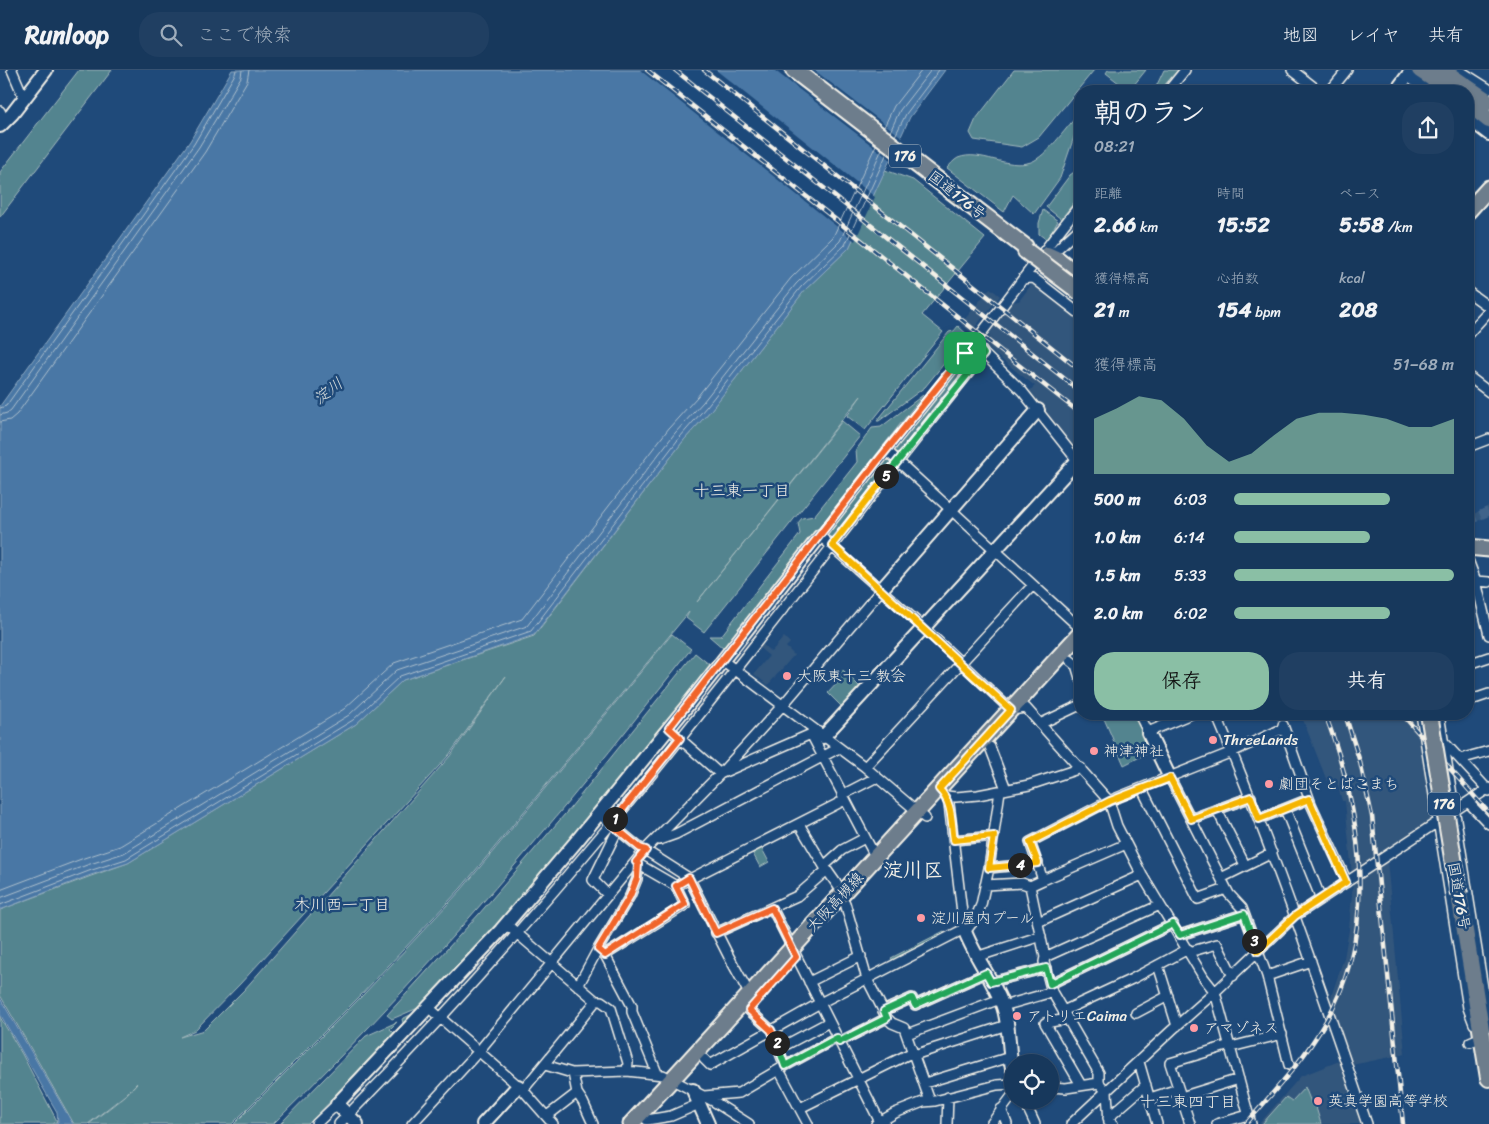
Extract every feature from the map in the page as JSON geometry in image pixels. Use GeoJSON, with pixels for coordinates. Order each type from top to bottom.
{"type":"FeatureCollection","features":[{"type":"Feature","properties":{"kind":"highway","name":"国道176号"},"geometry":{"type":"LineString","coordinates":[[794,70],[1025,246],[1074,287]]}},
{"type":"Feature","properties":{"kind":"highway"},"geometry":{"type":"LineString","coordinates":[[1442,70],[1464,85]]}},
{"type":"Feature","properties":{"kind":"highway"},"geometry":{"type":"LineString","coordinates":[[1410,72],[1438,85]]}},
{"type":"Feature","properties":{"kind":"highway"},"geometry":{"type":"LineString","coordinates":[[1474,92],[1489,102]]}},
{"type":"Feature","properties":{"kind":"highway"},"geometry":{"type":"LineString","coordinates":[[1474,105],[1489,112]]}},
{"type":"Feature","properties":{"kind":"highway"},"geometry":{"type":"LineString","coordinates":[[1474,107],[1489,120]]}},
{"type":"Feature","properties":{"kind":"highway","name":"国道176号"},"geometry":{"type":"LineString","coordinates":[[1025,246],[1053,258],[1074,273]]}},
{"type":"Feature","properties":{"kind":"highway","name":"国道176号"},"geometry":{"type":"LineString","coordinates":[[1430,720],[1484,1033],[1489,1078]]}},
{"type":"Feature","properties":{"kind":"main road"},"geometry":{"type":"LineString","coordinates":[[1474,207],[1489,188]]}},
{"type":"Feature","properties":{"kind":"main road"},"geometry":{"type":"LineString","coordinates":[[1474,210],[1489,201]]}},
{"type":"Feature","properties":{"kind":"main road"},"geometry":{"type":"LineString","coordinates":[[1474,548],[1489,549]]}},
{"type":"Feature","properties":{"kind":"main road","name":"大阪高槻線"},"geometry":{"type":"LineString","coordinates":[[942,792],[990,748],[1074,641]]}},
{"type":"Feature","properties":{"kind":"main road","name":"大阪高槻線"},"geometry":{"type":"LineString","coordinates":[[631,1124],[690,1091],[704,1059],[794,953],[1019,709],[1074,659]]}},
{"type":"Feature","properties":{"kind":"main road","name":"大阪高槻線"},"geometry":{"type":"LineString","coordinates":[[844,898],[876,858],[922,815]]}},
{"type":"Feature","properties":{"kind":"main road","name":"大阪高槻線"},"geometry":{"type":"LineString","coordinates":[[645,1122],[690,1091],[750,1003]]}},
{"type":"Feature","properties":{"kind":"street"},"geometry":{"type":"LineString","coordinates":[[12,70],[24,98]]}},
{"type":"Feature","properties":{"kind":"street"},"geometry":{"type":"LineString","coordinates":[[2,120],[24,98],[45,70]]}},
{"type":"Feature","properties":{"kind":"street"},"geometry":{"type":"LineString","coordinates":[[1173,85],[1186,70]]}},
{"type":"Feature","properties":{"kind":"street"},"geometry":{"type":"LineString","coordinates":[[1292,70],[1311,85]]}},
{"type":"Feature","properties":{"kind":"street"},"geometry":{"type":"LineString","coordinates":[[1335,85],[1347,70]]}},
{"type":"Feature","properties":{"kind":"street"},"geometry":{"type":"LineString","coordinates":[[1459,70],[1489,89]]}},
{"type":"Feature","properties":{"kind":"street"},"geometry":{"type":"LineString","coordinates":[[1400,85],[1410,72],[1424,85]]}},
{"type":"Feature","properties":{"kind":"street"},"geometry":{"type":"LineString","coordinates":[[1474,123],[1489,134]]}},
{"type":"Feature","properties":{"kind":"street"},"geometry":{"type":"LineString","coordinates":[[316,1124],[506,924],[599,814],[975,341],[1074,213]]}},
{"type":"Feature","properties":{"kind":"street"},"geometry":{"type":"LineString","coordinates":[[1065,224],[1074,216]]}},
{"type":"Feature","properties":{"kind":"street"},"geometry":{"type":"LineString","coordinates":[[1053,258],[1055,252],[1074,234]]}},
{"type":"Feature","properties":{"kind":"street"},"geometry":{"type":"LineString","coordinates":[[1023,279],[1035,279],[1074,309]]}},
{"type":"Feature","properties":{"kind":"street"},"geometry":{"type":"LineString","coordinates":[[1474,297],[1489,309],[1474,327]]}},
{"type":"Feature","properties":{"kind":"street"},"geometry":{"type":"LineString","coordinates":[[975,341],[984,354],[1022,391],[1074,456]]}},
{"type":"Feature","properties":{"kind":"street"},"geometry":{"type":"LineString","coordinates":[[337,1104],[348,1121],[614,827],[680,738],[984,354]]}},
{"type":"Feature","properties":{"kind":"street"},"geometry":{"type":"LineString","coordinates":[[1474,381],[1489,392]]}},
{"type":"Feature","properties":{"kind":"street"},"geometry":{"type":"LineString","coordinates":[[412,1124],[479,1051],[646,850],[720,774],[782,706],[1038,410]]}},
{"type":"Feature","properties":{"kind":"street"},"geometry":{"type":"LineString","coordinates":[[1474,445],[1489,440]]}},
{"type":"Feature","properties":{"kind":"street"},"geometry":{"type":"LineString","coordinates":[[887,450],[1074,623]]}},
{"type":"Feature","properties":{"kind":"street"},"geometry":{"type":"LineString","coordinates":[[720,774],[816,734],[924,628],[1074,467]]}},
{"type":"Feature","properties":{"kind":"street"},"geometry":{"type":"LineString","coordinates":[[820,536],[961,662],[1040,724],[1110,801],[1117,826],[1142,875],[1180,935],[1204,978],[1215,992],[1250,1119],[1217,1124]]}},
{"type":"Feature","properties":{"kind":"street"},"geometry":{"type":"LineString","coordinates":[[1474,576],[1489,635]]}},
{"type":"Feature","properties":{"kind":"street"},"geometry":{"type":"LineString","coordinates":[[1476,581],[1489,582]]}},
{"type":"Feature","properties":{"kind":"street"},"geometry":{"type":"LineString","coordinates":[[865,767],[1033,585]]}},
{"type":"Feature","properties":{"kind":"street"},"geometry":{"type":"LineString","coordinates":[[1474,662],[1489,657]]}},
{"type":"Feature","properties":{"kind":"street"},"geometry":{"type":"LineString","coordinates":[[722,660],[816,734],[865,767],[922,815]]}},
{"type":"Feature","properties":{"kind":"street"},"geometry":{"type":"LineString","coordinates":[[1474,699],[1489,694]]}},
{"type":"Feature","properties":{"kind":"street"},"geometry":{"type":"LineString","coordinates":[[1040,724],[1074,708]]}},
{"type":"Feature","properties":{"kind":"street"},"geometry":{"type":"LineString","coordinates":[[1142,720],[1226,889],[1242,908],[1267,976],[1289,1064]]}},
{"type":"Feature","properties":{"kind":"street"},"geometry":{"type":"LineString","coordinates":[[1148,732],[1177,720]]}},
{"type":"Feature","properties":{"kind":"street"},"geometry":{"type":"LineString","coordinates":[[1219,720],[1272,853],[1367,1124]]}},
{"type":"Feature","properties":{"kind":"street"},"geometry":{"type":"LineString","coordinates":[[1422,720],[1468,1008],[1475,1027],[1484,1033]]}},
{"type":"Feature","properties":{"kind":"street"},"geometry":{"type":"LineString","coordinates":[[1440,720],[1478,955],[1484,1033]]}},
{"type":"Feature","properties":{"kind":"street"},"geometry":{"type":"LineString","coordinates":[[1043,880],[1030,842],[1110,801],[1142,790],[1232,752],[1284,726],[1309,799],[1346,882]]}},
{"type":"Feature","properties":{"kind":"street"},"geometry":{"type":"LineString","coordinates":[[669,728],[720,774]]}},
{"type":"Feature","properties":{"kind":"street"},"geometry":{"type":"LineString","coordinates":[[816,734],[823,757],[876,858]]}},
{"type":"Feature","properties":{"kind":"street"},"geometry":{"type":"LineString","coordinates":[[1071,1124],[1233,976],[1295,916],[1438,820],[1488,790],[1444,742]]}},
{"type":"Feature","properties":{"kind":"street"},"geometry":{"type":"LineString","coordinates":[[656,841],[676,834],[839,748]]}},
{"type":"Feature","properties":{"kind":"street"},"geometry":{"type":"LineString","coordinates":[[704,1059],[710,1065],[820,1003],[964,931],[978,914],[989,868],[1003,790],[990,748]]}},
{"type":"Feature","properties":{"kind":"street"},"geometry":{"type":"LineString","coordinates":[[1460,759],[1489,751]]}},
{"type":"Feature","properties":{"kind":"street"},"geometry":{"type":"LineString","coordinates":[[942,792],[956,797],[1003,790],[1036,784],[1081,768]]}},
{"type":"Feature","properties":{"kind":"street"},"geometry":{"type":"LineString","coordinates":[[676,886],[799,824],[877,777]]}},
{"type":"Feature","properties":{"kind":"street"},"geometry":{"type":"LineString","coordinates":[[1142,790],[1198,899],[1226,889]]}},
{"type":"Feature","properties":{"kind":"street"},"geometry":{"type":"LineString","coordinates":[[942,792],[949,804],[964,931],[1002,1003],[1007,1025],[1010,1054]]}},
{"type":"Feature","properties":{"kind":"street"},"geometry":{"type":"LineString","coordinates":[[1191,819],[1251,797]]}},
{"type":"Feature","properties":{"kind":"street"},"geometry":{"type":"LineString","coordinates":[[1259,819],[1309,799]]}},
{"type":"Feature","properties":{"kind":"street"},"geometry":{"type":"LineString","coordinates":[[1468,802],[1489,824]]}},
{"type":"Feature","properties":{"kind":"street"},"geometry":{"type":"LineString","coordinates":[[1285,809],[1321,899]]}},
{"type":"Feature","properties":{"kind":"street"},"geometry":{"type":"LineString","coordinates":[[1217,810],[1245,865]]}},
{"type":"Feature","properties":{"kind":"street"},"geometry":{"type":"LineString","coordinates":[[599,814],[640,848],[689,878],[750,1003],[771,1030],[778,1048],[782,1068],[808,1124]]}},
{"type":"Feature","properties":{"kind":"street"},"geometry":{"type":"LineString","coordinates":[[799,824],[844,898],[867,979],[885,1014],[892,1023],[904,1028],[930,1100]]}},
{"type":"Feature","properties":{"kind":"street"},"geometry":{"type":"LineString","coordinates":[[608,895],[593,880],[614,827]]}},
{"type":"Feature","properties":{"kind":"street"},"geometry":{"type":"LineString","coordinates":[[954,840],[994,836]]}},
{"type":"Feature","properties":{"kind":"street"},"geometry":{"type":"LineString","coordinates":[[716,933],[797,896],[842,850],[865,838]]}},
{"type":"Feature","properties":{"kind":"street"},"geometry":{"type":"LineString","coordinates":[[985,885],[1022,883],[1030,886],[1126,844]]}},
{"type":"Feature","properties":{"kind":"street"},"geometry":{"type":"LineString","coordinates":[[1221,878],[1272,853]]}},
{"type":"Feature","properties":{"kind":"street"},"geometry":{"type":"LineString","coordinates":[[601,952],[685,904],[676,886],[637,863]]}},
{"type":"Feature","properties":{"kind":"street"},"geometry":{"type":"LineString","coordinates":[[578,986],[601,952],[630,896],[637,878],[637,863]]}},
{"type":"Feature","properties":{"kind":"street"},"geometry":{"type":"LineString","coordinates":[[989,868],[1038,863]]}},
{"type":"Feature","properties":{"kind":"street"},"geometry":{"type":"LineString","coordinates":[[1038,922],[1142,875]]}},
{"type":"Feature","properties":{"kind":"street"},"geometry":{"type":"LineString","coordinates":[[1030,886],[1046,957],[1044,962],[1051,988],[1098,1073],[1100,1083],[1107,1092],[1111,1121]]}},
{"type":"Feature","properties":{"kind":"street"},"geometry":{"type":"LineString","coordinates":[[1046,957],[1160,905]]}},
{"type":"Feature","properties":{"kind":"street"},"geometry":{"type":"LineString","coordinates":[[772,908],[858,1079],[878,1123],[895,1113],[923,1102],[1004,1085]]}},
{"type":"Feature","properties":{"kind":"street"},"geometry":{"type":"LineString","coordinates":[[1180,935],[1244,914]]}},
{"type":"Feature","properties":{"kind":"street"},"geometry":{"type":"LineString","coordinates":[[506,924],[596,1001],[601,1001],[611,1008],[628,1063],[627,1071]]}},
{"type":"Feature","properties":{"kind":"street"},"geometry":{"type":"LineString","coordinates":[[906,1034],[1051,988],[1173,924]]}},
{"type":"Feature","properties":{"kind":"street"},"geometry":{"type":"LineString","coordinates":[[976,956],[1041,936]]}},
{"type":"Feature","properties":{"kind":"street"},"geometry":{"type":"LineString","coordinates":[[1081,1085],[1045,1023],[1065,1015],[1188,951],[1217,944],[1233,976]]}},
{"type":"Feature","properties":{"kind":"street"},"geometry":{"type":"LineString","coordinates":[[601,952],[632,1006],[632,1012],[657,1073]]}},
{"type":"Feature","properties":{"kind":"street"},"geometry":{"type":"LineString","coordinates":[[809,982],[861,956]]}},
{"type":"Feature","properties":{"kind":"street"},"geometry":{"type":"LineString","coordinates":[[1267,976],[1311,961]]}},
{"type":"Feature","properties":{"kind":"street"},"geometry":{"type":"LineString","coordinates":[[1158,965],[1177,1026]]}},
{"type":"Feature","properties":{"kind":"street"},"geometry":{"type":"LineString","coordinates":[[690,1091],[739,1093],[912,998],[915,1005],[989,978],[1046,968]]}},
{"type":"Feature","properties":{"kind":"street"},"geometry":{"type":"LineString","coordinates":[[1136,1013],[1168,996]]}},
{"type":"Feature","properties":{"kind":"street"},"geometry":{"type":"LineString","coordinates":[[483,1124],[544,1065],[596,1001]]}},
{"type":"Feature","properties":{"kind":"street"},"geometry":{"type":"LineString","coordinates":[[428,1007],[520,1088],[550,1121],[577,1093]]}},
{"type":"Feature","properties":{"kind":"street"},"geometry":{"type":"LineString","coordinates":[[778,1048],[829,1022]]}},
{"type":"Feature","properties":{"kind":"street"},"geometry":{"type":"LineString","coordinates":[[800,1108],[914,1054],[1007,1025]]}},
{"type":"Feature","properties":{"kind":"street"},"geometry":{"type":"LineString","coordinates":[[1190,1124],[1170,1063],[1282,1034]]}},
{"type":"Feature","properties":{"kind":"street"},"geometry":{"type":"LineString","coordinates":[[1138,1062],[1158,1124]]}},
{"type":"Feature","properties":{"kind":"street"},"geometry":{"type":"LineString","coordinates":[[544,1065],[574,1073],[627,1071],[657,1073],[749,1124]]}},
{"type":"Feature","properties":{"kind":"street"},"geometry":{"type":"LineString","coordinates":[[925,1083],[1004,1065]]}},
{"type":"Feature","properties":{"kind":"street"},"geometry":{"type":"LineString","coordinates":[[574,1073],[577,1093],[593,1124]]}},
{"type":"Feature","properties":{"kind":"street"},"geometry":{"type":"LineString","coordinates":[[1150,1098],[1239,1079]]}},
{"type":"Feature","properties":{"kind":"street"},"geometry":{"type":"LineString","coordinates":[[1059,1088],[1100,1083]]}},
{"type":"Feature","properties":{"kind":"street"},"geometry":{"type":"LineString","coordinates":[[1111,1121],[1146,1085]]}},
{"type":"Feature","properties":{"kind":"street"},"geometry":{"type":"LineString","coordinates":[[645,1122],[667,1120],[690,1091]]}},
{"type":"Feature","properties":{"kind":"street"},"geometry":{"type":"LineString","coordinates":[[690,1091],[708,1124]]}},
{"type":"Feature","properties":{"kind":"street"},"geometry":{"type":"LineString","coordinates":[[947,1124],[948,1097]]}},
{"type":"Feature","properties":{"kind":"street"},"geometry":{"type":"LineString","coordinates":[[991,1124],[1004,1106]]}},
{"type":"Feature","properties":{"kind":"street"},"geometry":{"type":"LineString","coordinates":[[1002,1109],[1007,1124]]}},
{"type":"Feature","properties":{"kind":"street"},"geometry":{"type":"LineString","coordinates":[[1028,1109],[1035,1124]]}},
{"type":"Feature","properties":{"kind":"shaded area"},"geometry":{"type":"Polygon","coordinates":[[[1036,284],[1074,312],[1074,450],[1028,392],[1035,386],[987,348],[990,332],[1012,302],[1019,301],[1031,285],[1036,284]]]}},
{"type":"Feature","properties":{"kind":"shaded area"},"geometry":{"type":"Polygon","coordinates":[[[990,288],[1000,296],[971,332],[961,324],[990,288]]]}},
{"type":"Feature","properties":{"kind":"shaded area"},"geometry":{"type":"Polygon","coordinates":[[[1489,506],[1489,515],[1474,523],[1474,514],[1489,506]]]}},
{"type":"Feature","properties":{"kind":"shaded area"},"geometry":{"type":"Polygon","coordinates":[[[784,637],[790,643],[786,647],[794,655],[768,685],[754,674],[769,656],[757,646],[760,642],[771,652],[784,637]]]}},
{"type":"Feature","properties":{"kind":"shaded area"},"geometry":{"type":"Polygon","coordinates":[[[1303,720],[1416,720],[1432,820],[1352,875],[1345,801],[1342,801],[1336,778],[1327,781],[1303,720]]]}},
{"type":"Feature","properties":{"kind":"shaded area"},"geometry":{"type":"Polygon","coordinates":[[[1387,860],[1405,1054],[1352,1065],[1338,1021],[1334,1017],[1329,1003],[1344,958],[1349,930],[1353,883],[1387,860]]]}},
{"type":"Feature","properties":{"kind":"shaded area","name":"英真学園高等学校"},"geometry":{"type":"Polygon","coordinates":[[[1342,1060],[1364,1124],[1259,1124],[1301,1076],[1342,1060]]]}},
{"type":"Feature","properties":{"kind":"green space"},"geometry":{"type":"Polygon","coordinates":[[[79,70],[112,70],[0,217],[0,172],[79,70]]]}},
{"type":"Feature","properties":{"kind":"green space"},"geometry":{"type":"Polygon","coordinates":[[[1014,70],[1094,70],[1082,85],[1074,85],[1074,94],[1039,137],[1022,147],[974,140],[970,133],[976,119],[1014,70]]]}},
{"type":"Feature","properties":{"kind":"green space"},"geometry":{"type":"Polygon","coordinates":[[[1108,70],[1146,70],[1134,85],[1121,85],[1106,73],[1108,70]]]}},
{"type":"Feature","properties":{"kind":"green space"},"geometry":{"type":"Polygon","coordinates":[[[1164,70],[1178,70],[1164,85],[1157,85],[1164,70]]]}},
{"type":"Feature","properties":{"kind":"green space"},"geometry":{"type":"Polygon","coordinates":[[[1074,119],[1074,137],[1060,178],[1034,214],[1013,195],[1004,212],[947,168],[958,158],[967,156],[985,157],[1003,162],[1022,164],[1037,159],[1074,119]]]}},
{"type":"Feature","properties":{"kind":"green space"},"geometry":{"type":"Polygon","coordinates":[[[885,170],[913,180],[985,238],[922,315],[943,332],[865,430],[847,416],[861,396],[697,602],[842,421],[860,436],[704,632],[686,618],[689,612],[461,888],[360,996],[232,1124],[89,1124],[125,1096],[137,1083],[125,1095],[88,1124],[74,1124],[0,995],[0,910],[128,863],[356,724],[403,680],[534,636],[684,440],[711,410],[805,290],[849,248],[885,170]],[[506,676],[449,755],[240,984],[195,1030],[180,1037],[204,1030],[244,990],[450,756],[506,676]]]}},
{"type":"Feature","properties":{"kind":"green space"},"geometry":{"type":"Polygon","coordinates":[[[1074,172],[1074,203],[1061,219],[1046,207],[1074,172]]]}},
{"type":"Feature","properties":{"kind":"green space"},"geometry":{"type":"Polygon","coordinates":[[[1043,210],[1058,221],[1047,240],[1039,234],[1039,223],[1043,210]]]}},
{"type":"Feature","properties":{"kind":"green space"},"geometry":{"type":"Polygon","coordinates":[[[958,326],[970,337],[967,342],[951,355],[925,387],[877,421],[949,332],[954,331],[958,326]]]}},
{"type":"Feature","properties":{"kind":"green space"},"geometry":{"type":"Polygon","coordinates":[[[973,351],[979,357],[900,453],[895,452],[897,446],[973,351]]]}},
{"type":"Feature","properties":{"kind":"green space"},"geometry":{"type":"Polygon","coordinates":[[[923,395],[724,649],[709,636],[721,636],[800,534],[798,523],[802,518],[814,516],[857,462],[856,450],[872,428],[881,427],[923,395]]]}},
{"type":"Feature","properties":{"kind":"green space"},"geometry":{"type":"Polygon","coordinates":[[[887,460],[892,464],[833,538],[828,536],[829,531],[884,461],[887,460]]]}},
{"type":"Feature","properties":{"kind":"green space"},"geometry":{"type":"Polygon","coordinates":[[[672,634],[691,649],[568,802],[434,957],[371,1025],[273,1124],[234,1124],[364,994],[462,889],[672,634]]]}},
{"type":"Feature","properties":{"kind":"green space"},"geometry":{"type":"Polygon","coordinates":[[[695,653],[710,665],[590,818],[499,925],[425,1005],[392,1019],[387,1015],[479,914],[571,807],[695,653]]]}},
{"type":"Feature","properties":{"kind":"green space"},"geometry":{"type":"Polygon","coordinates":[[[842,669],[862,689],[843,708],[828,693],[840,680],[836,675],[842,669]]]}},
{"type":"Feature","properties":{"kind":"green space"},"geometry":{"type":"Polygon","coordinates":[[[1105,720],[1136,720],[1152,751],[1124,765],[1105,720]]]}},
{"type":"Feature","properties":{"kind":"green space"},"geometry":{"type":"Polygon","coordinates":[[[761,847],[769,862],[760,867],[752,852],[761,847]]]}},
{"type":"Feature","properties":{"kind":"green space"},"geometry":{"type":"Polygon","coordinates":[[[944,931],[945,934],[893,961],[891,958],[944,931]]]}},
{"type":"Feature","properties":{"kind":"green space"},"geometry":{"type":"Polygon","coordinates":[[[414,1013],[417,1014],[308,1124],[280,1124],[366,1036],[397,1022],[390,1029],[394,1033],[403,1023],[402,1019],[414,1013]]]}},
{"type":"Feature","properties":{"kind":"green space"},"geometry":{"type":"Polygon","coordinates":[[[0,1017],[22,1054],[57,1121],[53,1124],[0,1124],[0,1017]]]}},
{"type":"Feature","properties":{"kind":"green space"},"geometry":{"type":"Polygon","coordinates":[[[1305,1087],[1312,1105],[1315,1104],[1321,1124],[1262,1124],[1286,1097],[1292,1101],[1305,1087]]]}},
{"type":"Feature","properties":{"kind":"water","name":"淀川"},"geometry":{"type":"Polygon","coordinates":[[[232,70],[945,70],[910,117],[849,248],[805,290],[711,410],[684,440],[534,635],[403,680],[356,724],[128,863],[0,910],[0,406],[190,141],[232,70]]]}},
{"type":"Feature","properties":{"kind":"water"},"geometry":{"type":"Polygon","coordinates":[[[0,998],[73,1124],[54,1124],[58,1122],[57,1112],[0,1014],[0,998]]]}},
{"type":"Feature","properties":{"kind":"pier"},"geometry":{"type":"Polygon","coordinates":[[[640,70],[716,70],[875,197],[855,241],[640,70]]]}},
{"type":"Feature","properties":{"kind":"pier"},"geometry":{"type":"Polygon","coordinates":[[[774,70],[814,70],[903,138],[892,161],[774,70]]]}},
{"type":"Feature","properties":{"kind":"tunnel"},"geometry":{"type":"LineString","coordinates":[[1474,518],[1489,511]]}},
{"type":"Feature","properties":{"kind":"tunnel"},"geometry":{"type":"LineString","coordinates":[[1282,720],[1283,725]]}},
{"type":"Feature","properties":{"kind":"railway"},"geometry":{"type":"LineString","coordinates":[[647,70],[1074,408]]}},
{"type":"Feature","properties":{"kind":"railway"},"geometry":{"type":"LineString","coordinates":[[675,70],[1074,386]]}},
{"type":"Feature","properties":{"kind":"railway"},"geometry":{"type":"LineString","coordinates":[[704,70],[1074,365]]}},
{"type":"Feature","properties":{"kind":"railway"},"geometry":{"type":"LineString","coordinates":[[1246,1124],[1297,1064],[1315,1039],[1341,990],[1353,951],[1358,912],[1359,871],[1356,831],[1338,751],[1327,720]]}},
{"type":"Feature","properties":{"kind":"railway"},"geometry":{"type":"LineString","coordinates":[[1347,720],[1360,762],[1372,816],[1403,1124]]}},
{"type":"Feature","properties":{"kind":"railway"},"geometry":{"type":"LineString","coordinates":[[1407,720],[1489,813]]}},
{"type":"Feature","properties":{"kind":"place","name":"大阪東十三 教会"},"geometry":{"type":"Point","coordinates":[787,676]}},
{"type":"Feature","properties":{"kind":"place","name":"ThreeLands"},"geometry":{"type":"Point","coordinates":[1213,740]}},
{"type":"Feature","properties":{"kind":"place","name":"神津神社"},"geometry":{"type":"Point","coordinates":[1094,751]}},
{"type":"Feature","properties":{"kind":"place","name":"劇団そとばこまち"},"geometry":{"type":"Point","coordinates":[1269,784]}},
{"type":"Feature","properties":{"kind":"place","name":"淀川屋内プール"},"geometry":{"type":"Point","coordinates":[921,918]}},
{"type":"Feature","properties":{"kind":"place","name":"アトリエCaima"},"geometry":{"type":"Point","coordinates":[1017,1016]}},
{"type":"Feature","properties":{"kind":"place","name":"アマゾネス"},"geometry":{"type":"Point","coordinates":[1194,1028]}},
{"type":"Feature","properties":{"kind":"place","name":"英真学園高等学校"},"geometry":{"type":"Point","coordinates":[1318,1101]}},
{"type":"Feature","properties":{"kind":"district","name":"十三東一丁目"},"geometry":{"type":"Point","coordinates":[742,490]}},
{"type":"Feature","properties":{"kind":"district","name":"淀川区"},"geometry":{"type":"Point","coordinates":[913,870]}},
{"type":"Feature","properties":{"kind":"district","name":"木川西一丁目"},"geometry":{"type":"Point","coordinates":[342,904]}},
{"type":"Feature","properties":{"kind":"district","name":"十三東四丁目"},"geometry":{"type":"Point","coordinates":[1188,1101]}},
{"type":"Feature","properties":{"kind":"route"},"geometry":{"type":"LineString","coordinates":[[975,341],[984,354],[832,545],[1011,710],[939,789],[946,796],[949,804],[954,840],[994,836],[989,868],[1038,863],[1030,842],[1110,801],[1170,778],[1191,819],[1251,797],[1259,819],[1309,799],[1346,882],[1295,916],[1258,951],[1244,914],[1180,935],[1173,924],[1050,984],[1046,968],[991,982],[986,973],[915,1005],[912,998],[884,1011],[887,1018],[839,1042],[837,1038],[785,1066],[771,1030],[749,1010],[796,957],[772,908],[716,933],[689,878],[676,886],[685,904],[605,955],[598,949],[630,896],[637,878],[638,864],[636,862],[646,850],[640,848],[611,824],[680,738],[669,728],[876,463],[965,353],[975,341]]}}]}
